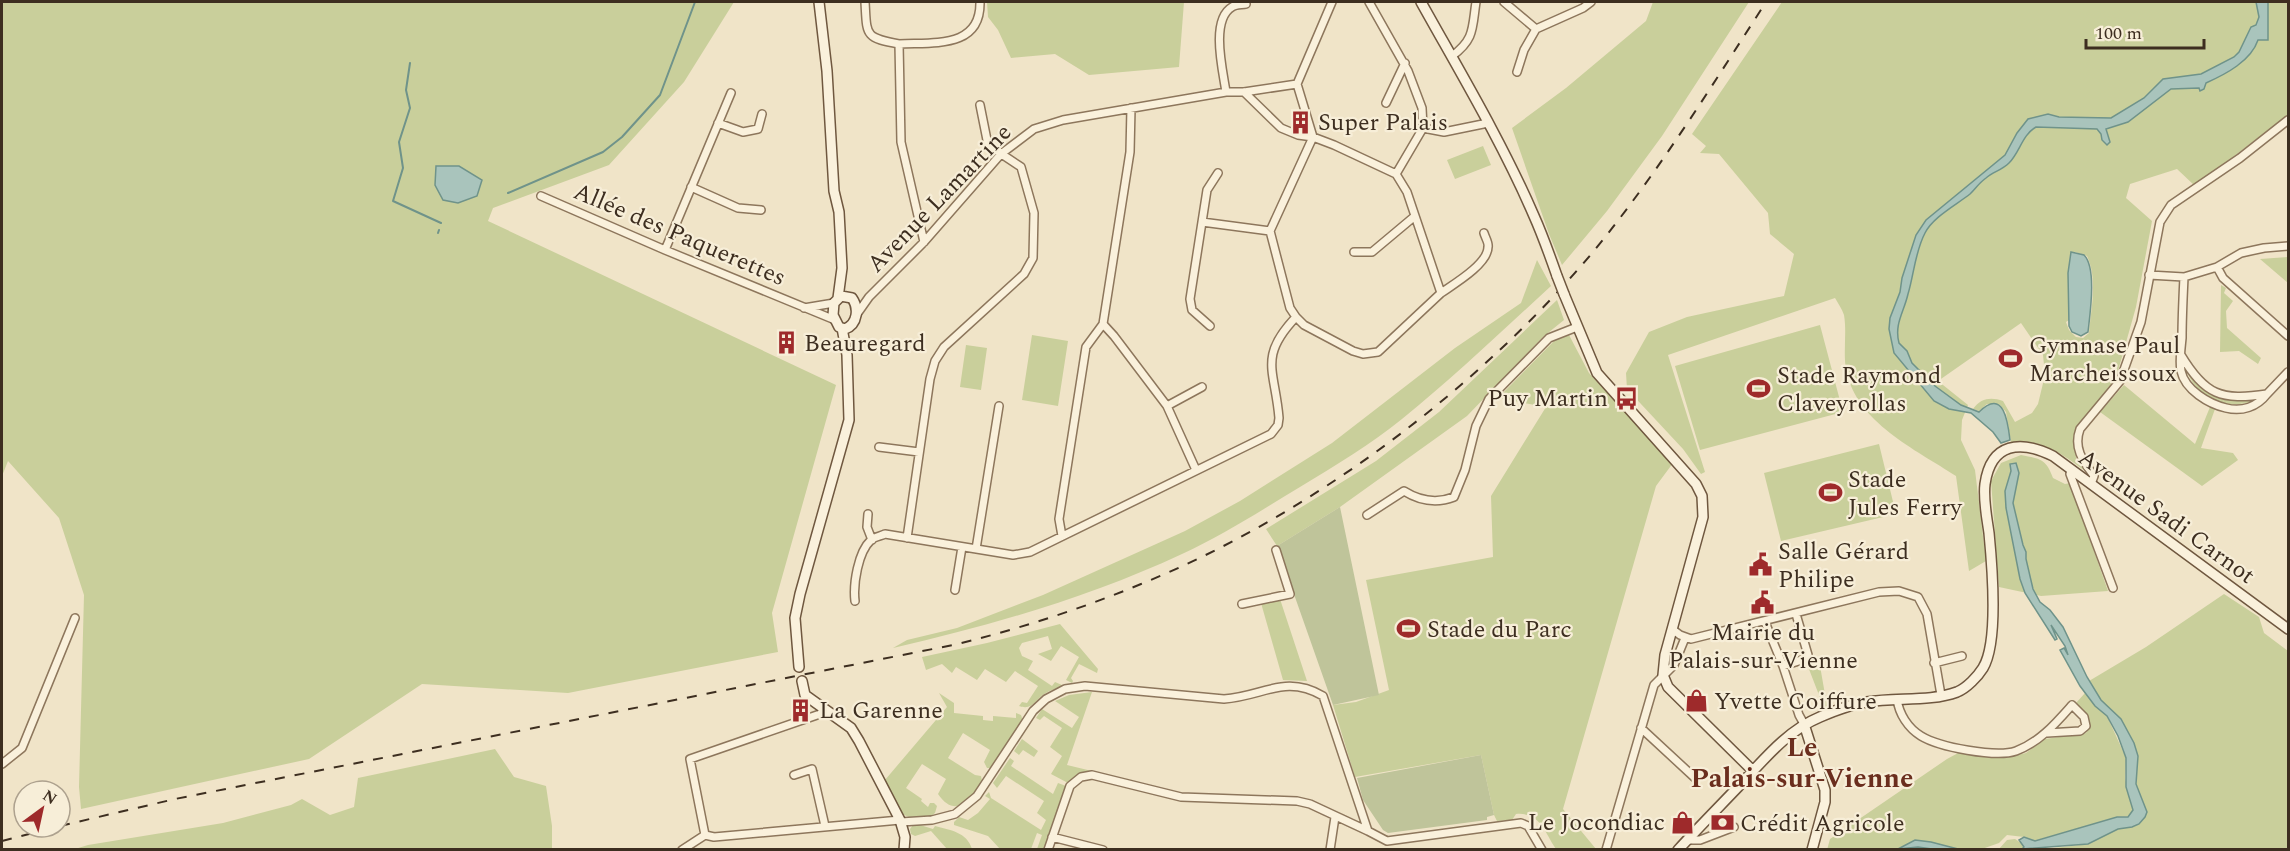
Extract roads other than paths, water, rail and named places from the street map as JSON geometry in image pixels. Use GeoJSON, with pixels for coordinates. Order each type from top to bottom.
{"type":"FeatureCollection","features":[{"type":"Feature","properties":{"kind":"street"},"geometry":{"type":"LineString","coordinates":[[819,2],[827,70],[834,191],[839,212],[842,268],[833,308],[835,320],[846,328]]}},
{"type":"Feature","properties":{"kind":"street"},"geometry":{"type":"LineString","coordinates":[[865,2],[867,32],[876,40],[899,44],[950,41],[965,35],[976,25],[980,2]]}},
{"type":"Feature","properties":{"kind":"street"},"geometry":{"type":"LineString","coordinates":[[1332,2],[1297,84],[1313,137],[1270,231],[1290,308],[1304,325],[1353,351],[1363,354],[1378,352],[1441,292],[1479,264],[1489,246],[1484,233]]}},
{"type":"Feature","properties":{"kind":"street"},"geometry":{"type":"LineString","coordinates":[[1368,2],[1405,63],[1422,108],[1423,128],[1396,174]]}},
{"type":"Feature","properties":{"kind":"street"},"geometry":{"type":"LineString","coordinates":[[1421,2],[1488,123],[1534,215],[1597,374],[1678,463],[1696,484],[1702,496],[1703,517],[1665,655],[1663,675],[1673,693],[1753,771]]}},
{"type":"Feature","properties":{"kind":"street"},"geometry":{"type":"LineString","coordinates":[[1452,56],[1467,44],[1476,2]]}},
{"type":"Feature","properties":{"kind":"street"},"geometry":{"type":"LineString","coordinates":[[1504,2],[1536,29]]}},
{"type":"Feature","properties":{"kind":"street"},"geometry":{"type":"LineString","coordinates":[[1517,72],[1524,50],[1536,29],[1583,8],[1591,2]]}},
{"type":"Feature","properties":{"kind":"street"},"geometry":{"type":"LineString","coordinates":[[1226,92],[1219,32],[1224,15],[1233,6],[1246,4]]}},
{"type":"Feature","properties":{"kind":"street"},"geometry":{"type":"LineString","coordinates":[[899,44],[901,142],[924,242]]}},
{"type":"Feature","properties":{"kind":"street"},"geometry":{"type":"LineString","coordinates":[[1386,104],[1405,63]]}},
{"type":"Feature","properties":{"kind":"street","name":"Avenue Lamartine"},"geometry":{"type":"LineString","coordinates":[[857,314],[869,297],[924,242],[1001,154],[1034,129],[1063,120],[1131,108],[1226,92],[1244,92],[1297,84]]}},
{"type":"Feature","properties":{"kind":"street"},"geometry":{"type":"LineString","coordinates":[[1244,92],[1281,128],[1298,135],[1313,137],[1396,174],[1407,192],[1441,292]]}},
{"type":"Feature","properties":{"kind":"street"},"geometry":{"type":"LineString","coordinates":[[665,250],[730,93]]}},
{"type":"Feature","properties":{"kind":"street"},"geometry":{"type":"LineString","coordinates":[[907,538],[930,379],[936,361],[944,347],[1024,274],[1033,258],[1034,213],[1021,167],[988,145],[980,105]]}},
{"type":"Feature","properties":{"kind":"street"},"geometry":{"type":"LineString","coordinates":[[1062,536],[1059,519],[1086,347],[1103,324],[1130,152],[1131,108]]}},
{"type":"Feature","properties":{"kind":"street"},"geometry":{"type":"LineString","coordinates":[[718,123],[743,132],[758,129],[762,114]]}},
{"type":"Feature","properties":{"kind":"street"},"geometry":{"type":"LineString","coordinates":[[2091,484],[2094,476],[2081,459],[2077,444],[2078,436],[2080,429],[2120,381],[2141,322],[2160,222],[2171,205],[2240,158],[2289,120]]}},
{"type":"Feature","properties":{"kind":"street"},"geometry":{"type":"LineString","coordinates":[[1423,128],[1444,132],[1488,123]]}},
{"type":"Feature","properties":{"kind":"street"},"geometry":{"type":"LineString","coordinates":[[1210,326],[1192,309],[1190,299],[1207,190],[1218,173]]}},
{"type":"Feature","properties":{"kind":"street"},"geometry":{"type":"LineString","coordinates":[[691,187],[738,208],[762,210]]}},
{"type":"Feature","properties":{"kind":"street","name":"Allée des Paquerettes"},"geometry":{"type":"LineString","coordinates":[[540,196],[835,320]]}},
{"type":"Feature","properties":{"kind":"street"},"geometry":{"type":"LineString","coordinates":[[1354,252],[1372,252],[1415,216]]}},
{"type":"Feature","properties":{"kind":"street"},"geometry":{"type":"LineString","coordinates":[[1202,222],[1270,231]]}},
{"type":"Feature","properties":{"kind":"street"},"geometry":{"type":"LineString","coordinates":[[2149,275],[2184,277],[2217,267],[2241,253],[2289,246]]}},
{"type":"Feature","properties":{"kind":"street"},"geometry":{"type":"LineString","coordinates":[[2217,267],[2223,278],[2289,336]]}},
{"type":"Feature","properties":{"kind":"street"},"geometry":{"type":"LineString","coordinates":[[799,667],[795,618],[849,420],[846,328],[857,314],[842,268]]}},
{"type":"Feature","properties":{"kind":"street"},"geometry":{"type":"LineString","coordinates":[[2184,277],[2181,372],[2189,386],[2214,406],[2231,410],[2245,409],[2260,403],[2289,372]]}},
{"type":"Feature","properties":{"kind":"street","name":"Avenue Lamartine"},"geometry":{"type":"LineString","coordinates":[[852,298],[869,297]]}},
{"type":"Feature","properties":{"kind":"street"},"geometry":{"type":"LineString","coordinates":[[836,300],[852,298]]}},
{"type":"Feature","properties":{"kind":"street","name":"Allée des Paquerettes"},"geometry":{"type":"LineString","coordinates":[[804,308],[836,300]]}},
{"type":"Feature","properties":{"kind":"street"},"geometry":{"type":"LineString","coordinates":[[855,601],[853,584],[864,552],[872,540],[885,534],[1013,555],[1030,552],[1271,434],[1278,425],[1278,410],[1270,363],[1271,353],[1284,330],[1296,317]]}},
{"type":"Feature","properties":{"kind":"street"},"geometry":{"type":"LineString","coordinates":[[1103,324],[1167,406],[1197,470]]}},
{"type":"Feature","properties":{"kind":"street"},"geometry":{"type":"LineString","coordinates":[[1367,515],[1404,491],[1415,498],[1430,501],[1446,501],[1454,497],[1465,470],[1476,426],[1489,399],[1549,338],[1577,327]]}},
{"type":"Feature","properties":{"kind":"street"},"geometry":{"type":"LineString","coordinates":[[2181,356],[2193,376],[2213,393],[2243,398],[2267,394]]}},
{"type":"Feature","properties":{"kind":"street"},"geometry":{"type":"LineString","coordinates":[[1167,406],[1202,387]]}},
{"type":"Feature","properties":{"kind":"street"},"geometry":{"type":"LineString","coordinates":[[976,549],[999,406]]}},
{"type":"Feature","properties":{"kind":"street","name":"Avenue Sadi Carnot"},"geometry":{"type":"LineString","coordinates":[[1941,695],[1958,692],[1970,683],[1983,669],[1989,657],[1992,642],[1992,557],[1985,484],[1996,458],[2005,450],[2018,445],[2040,449],[2071,469],[2289,629]]}},
{"type":"Feature","properties":{"kind":"street"},"geometry":{"type":"LineString","coordinates":[[879,447],[919,452]]}},
{"type":"Feature","properties":{"kind":"street"},"geometry":{"type":"LineString","coordinates":[[2071,469],[2070,474],[2113,588]]}},
{"type":"Feature","properties":{"kind":"street"},"geometry":{"type":"LineString","coordinates":[[868,514],[867,527],[872,540]]}},
{"type":"Feature","properties":{"kind":"street"},"geometry":{"type":"LineString","coordinates":[[955,590],[962,547]]}},
{"type":"Feature","properties":{"kind":"street"},"geometry":{"type":"LineString","coordinates":[[1242,604],[1290,594],[1276,550]]}},
{"type":"Feature","properties":{"kind":"street"},"geometry":{"type":"LineString","coordinates":[[1672,629],[1685,638],[1691,639],[1879,592],[1899,591],[1918,597],[1927,614],[1941,695],[1854,705],[1804,724],[1753,771],[1678,849]]}},
{"type":"Feature","properties":{"kind":"street"},"geometry":{"type":"LineString","coordinates":[[1784,666],[1805,659],[1808,655],[1796,614]]}},
{"type":"Feature","properties":{"kind":"street"},"geometry":{"type":"LineString","coordinates":[[2,764],[22,748],[75,618]]}},
{"type":"Feature","properties":{"kind":"street"},"geometry":{"type":"LineString","coordinates":[[1765,622],[1784,666],[1825,790],[1825,802],[1812,849]]}},
{"type":"Feature","properties":{"kind":"street"},"geometry":{"type":"LineString","coordinates":[[1606,849],[1654,685],[1674,665],[1685,638]]}},
{"type":"Feature","properties":{"kind":"street"},"geometry":{"type":"LineString","coordinates":[[1934,663],[1962,656]]}},
{"type":"Feature","properties":{"kind":"street"},"geometry":{"type":"LineString","coordinates":[[802,681],[805,695],[851,728],[855,734],[900,821],[905,837],[904,849]]}},
{"type":"Feature","properties":{"kind":"street"},"geometry":{"type":"LineString","coordinates":[[682,849],[705,835],[714,837],[825,826],[932,820],[955,814],[978,796],[1033,711],[1046,699],[1065,690],[1085,686],[1224,699],[1242,697],[1281,686],[1308,687],[1323,696],[1368,831]]}},
{"type":"Feature","properties":{"kind":"street"},"geometry":{"type":"LineString","coordinates":[[1897,699],[1900,714],[1922,737],[1968,751],[2004,753],[2016,751],[2047,733],[2072,705],[2084,717],[2086,726],[2080,731],[2047,733]]}},
{"type":"Feature","properties":{"kind":"street"},"geometry":{"type":"LineString","coordinates":[[705,835],[690,759],[820,714],[825,709]]}},
{"type":"Feature","properties":{"kind":"street"},"geometry":{"type":"LineString","coordinates":[[1641,728],[1695,778]]}},
{"type":"Feature","properties":{"kind":"street"},"geometry":{"type":"LineString","coordinates":[[794,775],[812,770],[825,826]]}},
{"type":"Feature","properties":{"kind":"street"},"geometry":{"type":"LineString","coordinates":[[1048,849],[1070,786],[1081,777],[1092,775],[1181,797],[1297,801],[1310,804],[1387,841],[1521,822],[1528,826],[1542,849]]}},
{"type":"Feature","properties":{"kind":"street"},"geometry":{"type":"LineString","coordinates":[[1330,849],[1335,817]]}},
{"type":"Feature","properties":{"kind":"street"},"geometry":{"type":"LineString","coordinates":[[1687,840],[1700,840],[1734,827]]}},
{"type":"Feature","properties":{"kind":"street"},"geometry":{"type":"LineString","coordinates":[[1052,837],[1103,849]]}},
{"type":"Feature","properties":{"kind":"water"},"geometry":{"type":"Polygon","coordinates":[[[2256,2],[2268,2],[2268,40],[2258,40],[2255,48],[2244,60],[2206,83],[2204,89],[2200,91],[2199,88],[2171,89],[2128,122],[2106,129],[2110,142],[2107,145],[2097,129],[2036,127],[2027,134],[2009,163],[1984,180],[1929,227],[1919,248],[1899,324],[1899,343],[1907,351],[1912,363],[1935,386],[1961,405],[1979,412],[1987,405],[1994,403],[1999,405],[2006,417],[2010,440],[2001,443],[1993,432],[1971,413],[1949,409],[1934,401],[1894,353],[1889,329],[1890,318],[1916,235],[1926,220],[2005,155],[2028,119],[2048,114],[2059,117],[2111,118],[2144,98],[2163,79],[2201,74],[2234,57],[2239,52],[2251,27],[2256,25],[2259,17],[2256,2]]]}},
{"type":"Feature","properties":{"kind":"water"},"geometry":{"type":"Polygon","coordinates":[[[436,166],[459,166],[482,180],[477,196],[458,203],[443,200],[435,185],[436,166]]]}},
{"type":"Feature","properties":{"kind":"water"},"geometry":{"type":"Polygon","coordinates":[[[2071,252],[2084,255],[2088,261],[2092,280],[2088,332],[2081,336],[2072,332],[2069,326],[2068,273],[2071,252]]]}},
{"type":"Feature","properties":{"kind":"water"},"geometry":{"type":"Polygon","coordinates":[[[2016,463],[2019,473],[2013,503],[2033,589],[2040,602],[2050,610],[2063,627],[2101,700],[2121,719],[2138,756],[2136,784],[2147,812],[2145,817],[2139,824],[2118,829],[2088,844],[2022,849],[2024,847],[2019,840],[2024,837],[2035,841],[2117,817],[2128,817],[2133,810],[2126,787],[2126,758],[2118,736],[2107,716],[2095,706],[2080,686],[2060,650],[2064,648],[2068,655],[2065,646],[2051,625],[2057,639],[2055,640],[2025,593],[2020,579],[2006,508],[2005,491],[2011,471],[2010,464],[2016,463]]]}},
{"type":"Feature","properties":{"kind":"water"},"geometry":{"type":"Polygon","coordinates":[[[1915,840],[1958,849],[1918,847],[1898,849],[1915,840]]]}},
{"type":"Feature","properties":{"kind":"waterway"},"geometry":{"type":"LineString","coordinates":[[508,193],[603,152],[622,137],[660,95],[695,2]]}},
{"type":"Feature","properties":{"kind":"waterway"},"geometry":{"type":"LineString","coordinates":[[410,63],[406,90],[410,108],[399,142],[403,168],[393,201],[441,223]]}},
{"type":"Feature","properties":{"kind":"railway"},"geometry":{"type":"LineString","coordinates":[[72,823],[175,799],[958,644],[1028,625],[1096,602],[1204,556],[1266,523],[1327,485],[1386,444],[1443,400],[1497,353],[1593,252],[1640,192],[1766,2]]}},
{"type":"Feature","properties":{"kind":"railway"},"geometry":{"type":"LineString","coordinates":[[2,841],[12,838]]}},
{"type":"Feature","properties":{"kind":"place","name":"Super Palais"},"geometry":{"type":"Point","coordinates":[1300,122]}},
{"type":"Feature","properties":{"kind":"place","name":"Beauregard"},"geometry":{"type":"Point","coordinates":[786,343]}},
{"type":"Feature","properties":{"kind":"place","name":"Gymnase Paul Marcheissoux"},"geometry":{"type":"Point","coordinates":[2011,359]}},
{"type":"Feature","properties":{"kind":"place","name":"Stade Raymond Claveyrollas"},"geometry":{"type":"Point","coordinates":[1759,389]}},
{"type":"Feature","properties":{"kind":"place","name":"Puy Martin"},"geometry":{"type":"Point","coordinates":[1626,398]}},
{"type":"Feature","properties":{"kind":"place","name":"Stade Jules Ferry"},"geometry":{"type":"Point","coordinates":[1830,493]}},
{"type":"Feature","properties":{"kind":"place","name":"Salle Gérard Philipe"},"geometry":{"type":"Point","coordinates":[1760,565]}},
{"type":"Feature","properties":{"kind":"place","name":"Mairie du Palais-sur-Vienne"},"geometry":{"type":"Point","coordinates":[1763,602]}},
{"type":"Feature","properties":{"kind":"place","name":"Stade du Parc"},"geometry":{"type":"Point","coordinates":[1409,629]}},
{"type":"Feature","properties":{"kind":"place","name":"Yvette Coiffure"},"geometry":{"type":"Point","coordinates":[1696,701]}},
{"type":"Feature","properties":{"kind":"place","name":"La Garenne"},"geometry":{"type":"Point","coordinates":[801,710]}},
{"type":"Feature","properties":{"kind":"place","name":"Le Jocondiac"},"geometry":{"type":"Point","coordinates":[1683,822]}},
{"type":"Feature","properties":{"kind":"place","name":"Crédit Agricole"},"geometry":{"type":"Point","coordinates":[1722,823]}},
{"type":"Feature","properties":{"kind":"district","name":"Le Palais-sur-Vienne"},"geometry":{"type":"Point","coordinates":[1802,762]}}]}
